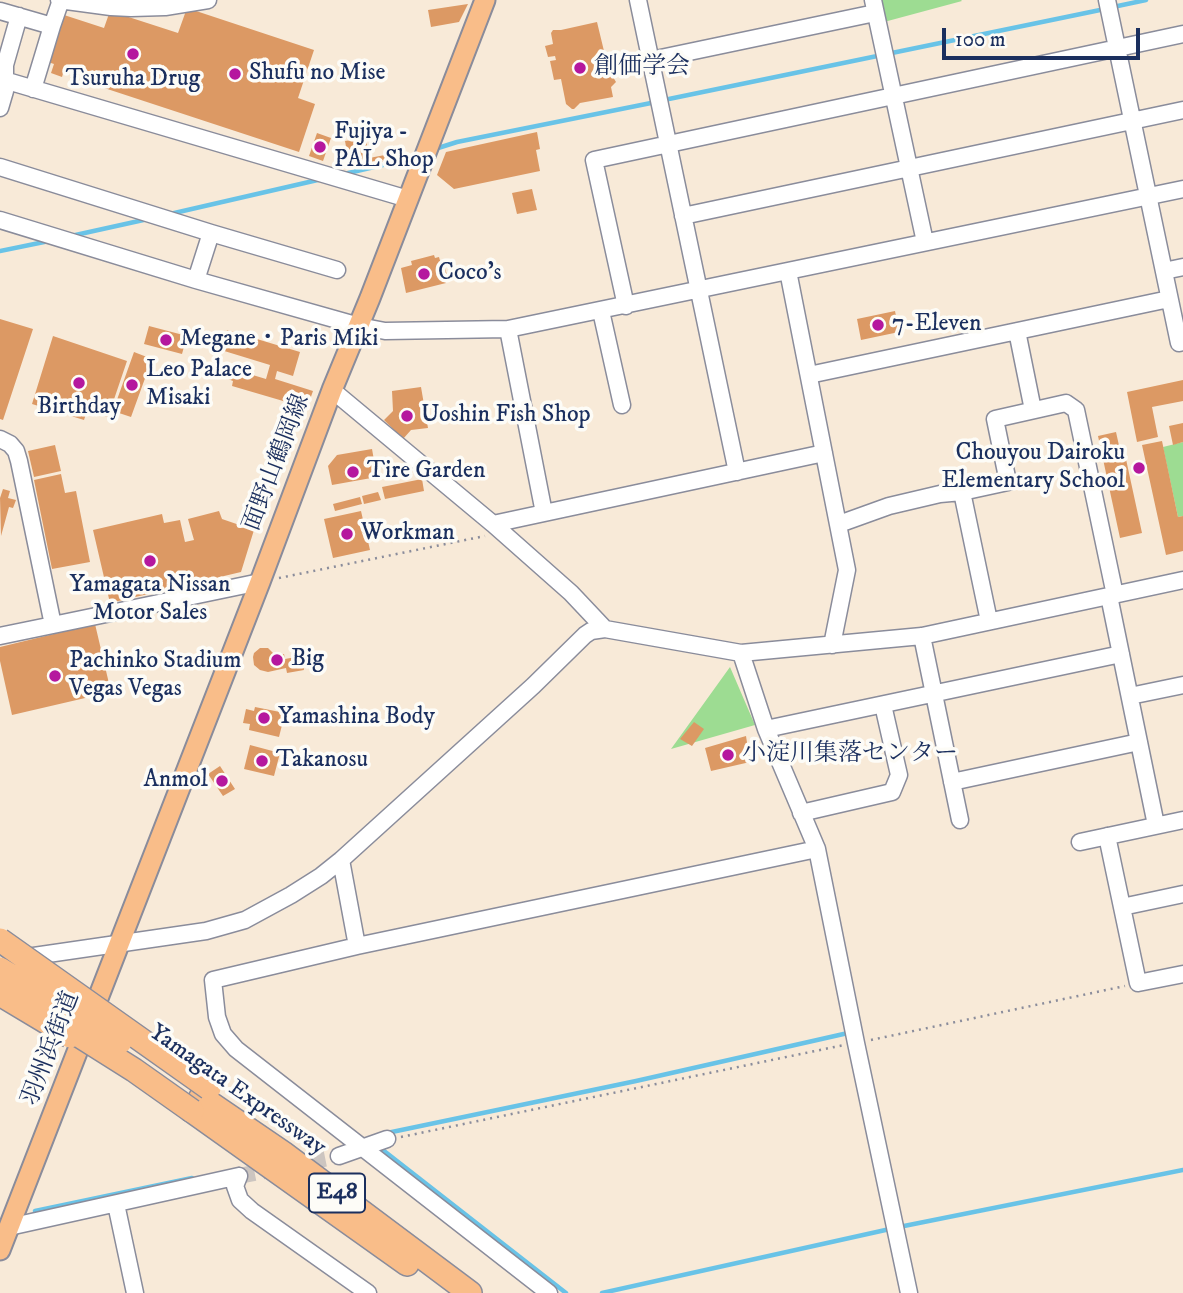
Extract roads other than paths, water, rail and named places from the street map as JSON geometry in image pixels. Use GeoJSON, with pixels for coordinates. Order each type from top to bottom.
{"type":"FeatureCollection","features":[{"type":"Feature","properties":{"kind":"highway"},"geometry":{"type":"LineString","coordinates":[[0,940],[201,1099]]}},
{"type":"Feature","properties":{"kind":"highway","name":"Yamagata Expressway"},"geometry":{"type":"LineString","coordinates":[[0,969],[104,1032],[201,1099],[446,1293]]}},
{"type":"Feature","properties":{"kind":"highway","name":"Yamagata Expressway"},"geometry":{"type":"LineString","coordinates":[[0,985],[134,1070],[201,1099],[233,1108],[283,1153],[470,1293]]}},
{"type":"Feature","properties":{"kind":"highway"},"geometry":{"type":"LineString","coordinates":[[0,994],[201,1099]]}},
{"type":"Feature","properties":{"kind":"main road","name":"面野山鶴岡線"},"geometry":{"type":"LineString","coordinates":[[118,945],[485,0]]}},
{"type":"Feature","properties":{"kind":"main road","name":"羽州浜街道"},"geometry":{"type":"LineString","coordinates":[[0,1250],[118,945]]}},
{"type":"Feature","properties":{"kind":"street"},"geometry":{"type":"LineString","coordinates":[[33,89],[60,0],[111,7],[208,0]]}},
{"type":"Feature","properties":{"kind":"street"},"geometry":{"type":"LineString","coordinates":[[638,0],[737,472]]}},
{"type":"Feature","properties":{"kind":"street"},"geometry":{"type":"LineString","coordinates":[[1107,0],[1179,343],[1183,342]]}},
{"type":"Feature","properties":{"kind":"street"},"geometry":{"type":"LineString","coordinates":[[651,61],[874,6],[925,242]]}},
{"type":"Feature","properties":{"kind":"street"},"geometry":{"type":"LineString","coordinates":[[0,11],[51,26]]}},
{"type":"Feature","properties":{"kind":"street"},"geometry":{"type":"LineString","coordinates":[[0,108],[5,91],[5,65],[19,16]]}},
{"type":"Feature","properties":{"kind":"street"},"geometry":{"type":"LineString","coordinates":[[625,306],[594,160],[1183,34]]}},
{"type":"Feature","properties":{"kind":"street"},"geometry":{"type":"LineString","coordinates":[[4,80],[408,199]]}},
{"type":"Feature","properties":{"kind":"street"},"geometry":{"type":"LineString","coordinates":[[683,216],[1183,110]]}},
{"type":"Feature","properties":{"kind":"street"},"geometry":{"type":"LineString","coordinates":[[0,167],[337,270]]}},
{"type":"Feature","properties":{"kind":"street"},"geometry":{"type":"LineString","coordinates":[[0,220],[359,326],[384,331],[509,329],[1183,189]]}},
{"type":"Feature","properties":{"kind":"street"},"geometry":{"type":"LineString","coordinates":[[196,280],[211,233]]}},
{"type":"Feature","properties":{"kind":"street"},"geometry":{"type":"LineString","coordinates":[[1164,271],[1183,267]]}},
{"type":"Feature","properties":{"kind":"street"},"geometry":{"type":"LineString","coordinates":[[788,271],[847,570],[832,645]]}},
{"type":"Feature","properties":{"kind":"street"},"geometry":{"type":"LineString","coordinates":[[809,375],[1170,299]]}},
{"type":"Feature","properties":{"kind":"street"},"geometry":{"type":"LineString","coordinates":[[601,311],[622,405]]}},
{"type":"Feature","properties":{"kind":"street"},"geometry":{"type":"LineString","coordinates":[[509,329],[544,513]]}},
{"type":"Feature","properties":{"kind":"street"},"geometry":{"type":"LineString","coordinates":[[1017,331],[1033,410]]}},
{"type":"Feature","properties":{"kind":"street"},"geometry":{"type":"LineString","coordinates":[[332,390],[497,528],[571,593],[605,629]]}},
{"type":"Feature","properties":{"kind":"street"},"geometry":{"type":"LineString","coordinates":[[839,524],[889,506],[1008,482],[995,418],[1066,403],[1076,410],[1156,825]]}},
{"type":"Feature","properties":{"kind":"street"},"geometry":{"type":"LineString","coordinates":[[0,439],[10,444],[19,461],[53,625]]}},
{"type":"Feature","properties":{"kind":"street"},"geometry":{"type":"LineString","coordinates":[[497,528],[544,513],[824,453]]}},
{"type":"Feature","properties":{"kind":"street"},"geometry":{"type":"LineString","coordinates":[[962,492],[989,621]]}},
{"type":"Feature","properties":{"kind":"street"},"geometry":{"type":"LineString","coordinates":[[0,961],[206,932],[245,920],[306,886],[341,860],[586,635],[598,629],[741,653],[922,636],[1183,580]]}},
{"type":"Feature","properties":{"kind":"street"},"geometry":{"type":"LineString","coordinates":[[0,636],[260,582]]}},
{"type":"Feature","properties":{"kind":"street"},"geometry":{"type":"LineString","coordinates":[[922,636],[960,820]]}},
{"type":"Feature","properties":{"kind":"street"},"geometry":{"type":"LineString","coordinates":[[741,653],[766,729],[817,849],[909,1293]]}},
{"type":"Feature","properties":{"kind":"street"},"geometry":{"type":"LineString","coordinates":[[766,729],[1121,654]]}},
{"type":"Feature","properties":{"kind":"street"},"geometry":{"type":"LineString","coordinates":[[1130,696],[1183,685]]}},
{"type":"Feature","properties":{"kind":"street"},"geometry":{"type":"LineString","coordinates":[[801,813],[892,792],[899,775],[883,705]]}},
{"type":"Feature","properties":{"kind":"street"},"geometry":{"type":"LineString","coordinates":[[952,782],[1139,742]]}},
{"type":"Feature","properties":{"kind":"street"},"geometry":{"type":"LineString","coordinates":[[1080,842],[1183,820]]}},
{"type":"Feature","properties":{"kind":"street"},"geometry":{"type":"LineString","coordinates":[[1107,836],[1138,983],[1183,974]]}},
{"type":"Feature","properties":{"kind":"street"},"geometry":{"type":"LineString","coordinates":[[549,1293],[236,1049],[223,1034],[217,1017],[213,980],[357,946],[817,849]]}},
{"type":"Feature","properties":{"kind":"street"},"geometry":{"type":"LineString","coordinates":[[341,860],[357,946]]}},
{"type":"Feature","properties":{"kind":"street"},"geometry":{"type":"LineString","coordinates":[[1122,907],[1183,894]]}},
{"type":"Feature","properties":{"kind":"street"},"geometry":{"type":"LineString","coordinates":[[339,1156],[387,1139]]}},
{"type":"Feature","properties":{"kind":"street"},"geometry":{"type":"LineString","coordinates":[[9,1227],[239,1177],[234,1186],[240,1200],[252,1211],[368,1293]]}},
{"type":"Feature","properties":{"kind":"street"},"geometry":{"type":"LineString","coordinates":[[116,1203],[135,1293]]}},
{"type":"Feature","properties":{"kind":"waterway"},"geometry":{"type":"LineString","coordinates":[[1113,7],[1146,0]]}},
{"type":"Feature","properties":{"kind":"waterway"},"geometry":{"type":"LineString","coordinates":[[664,100],[1105,9]]}},
{"type":"Feature","properties":{"kind":"waterway"},"geometry":{"type":"LineString","coordinates":[[435,149],[457,142],[656,102]]}},
{"type":"Feature","properties":{"kind":"waterway"},"geometry":{"type":"LineString","coordinates":[[344,174],[420,154]]}},
{"type":"Feature","properties":{"kind":"waterway"},"geometry":{"type":"LineString","coordinates":[[170,214],[322,179]]}},
{"type":"Feature","properties":{"kind":"waterway"},"geometry":{"type":"LineString","coordinates":[[71,236],[148,219]]}},
{"type":"Feature","properties":{"kind":"waterway"},"geometry":{"type":"LineString","coordinates":[[0,251],[49,241]]}},
{"type":"Feature","properties":{"kind":"waterway"},"geometry":{"type":"LineString","coordinates":[[387,1133],[848,1033]]}},
{"type":"Feature","properties":{"kind":"waterway"},"geometry":{"type":"LineString","coordinates":[[379,1147],[566,1293]]}},
{"type":"Feature","properties":{"kind":"waterway"},"geometry":{"type":"LineString","coordinates":[[899,1227],[1183,1170]]}},
{"type":"Feature","properties":{"kind":"waterway"},"geometry":{"type":"LineString","coordinates":[[35,1211],[192,1178]]}},
{"type":"Feature","properties":{"kind":"waterway"},"geometry":{"type":"LineString","coordinates":[[602,1293],[890,1229]]}},
{"type":"Feature","properties":{"kind":"tunnel"},"geometry":{"type":"LineString","coordinates":[[239,1176],[339,1156]]}},
{"type":"Feature","properties":{"kind":"place","name":"Tsuruha Drug"},"geometry":{"type":"Point","coordinates":[133,54]}},
{"type":"Feature","properties":{"kind":"place","name":"創価学会"},"geometry":{"type":"Point","coordinates":[580,68]}},
{"type":"Feature","properties":{"kind":"place","name":"Shufu no Mise"},"geometry":{"type":"Point","coordinates":[235,74]}},
{"type":"Feature","properties":{"kind":"place","name":"Fujiya - PAL Shop"},"geometry":{"type":"Point","coordinates":[320,147]}},
{"type":"Feature","properties":{"kind":"place","name":"Coco's"},"geometry":{"type":"Point","coordinates":[424,274]}},
{"type":"Feature","properties":{"kind":"place","name":"7-Eleven"},"geometry":{"type":"Point","coordinates":[878,325]}},
{"type":"Feature","properties":{"kind":"place","name":"Megane・Paris Miki"},"geometry":{"type":"Point","coordinates":[166,340]}},
{"type":"Feature","properties":{"kind":"place","name":"Birthday"},"geometry":{"type":"Point","coordinates":[79,383]}},
{"type":"Feature","properties":{"kind":"place","name":"Leo Palace Misaki"},"geometry":{"type":"Point","coordinates":[132,385]}},
{"type":"Feature","properties":{"kind":"place","name":"Uoshin Fish Shop"},"geometry":{"type":"Point","coordinates":[407,416]}},
{"type":"Feature","properties":{"kind":"place","name":"Chouyou Dairoku Elementary School"},"geometry":{"type":"Point","coordinates":[1139,468]}},
{"type":"Feature","properties":{"kind":"place","name":"Tire Garden"},"geometry":{"type":"Point","coordinates":[353,472]}},
{"type":"Feature","properties":{"kind":"place","name":"Workman"},"geometry":{"type":"Point","coordinates":[347,534]}},
{"type":"Feature","properties":{"kind":"place","name":"Yamagata Nissan Motor Sales"},"geometry":{"type":"Point","coordinates":[150,561]}},
{"type":"Feature","properties":{"kind":"place","name":"Big"},"geometry":{"type":"Point","coordinates":[277,660]}},
{"type":"Feature","properties":{"kind":"place","name":"Pachinko Stadium Vegas Vegas"},"geometry":{"type":"Point","coordinates":[55,676]}},
{"type":"Feature","properties":{"kind":"place","name":"Yamashina Body"},"geometry":{"type":"Point","coordinates":[264,718]}},
{"type":"Feature","properties":{"kind":"place","name":"小淀川集落センター"},"geometry":{"type":"Point","coordinates":[728,755]}},
{"type":"Feature","properties":{"kind":"place","name":"Takanosu"},"geometry":{"type":"Point","coordinates":[262,761]}},
{"type":"Feature","properties":{"kind":"place","name":"Anmol"},"geometry":{"type":"Point","coordinates":[222,781]}}]}
